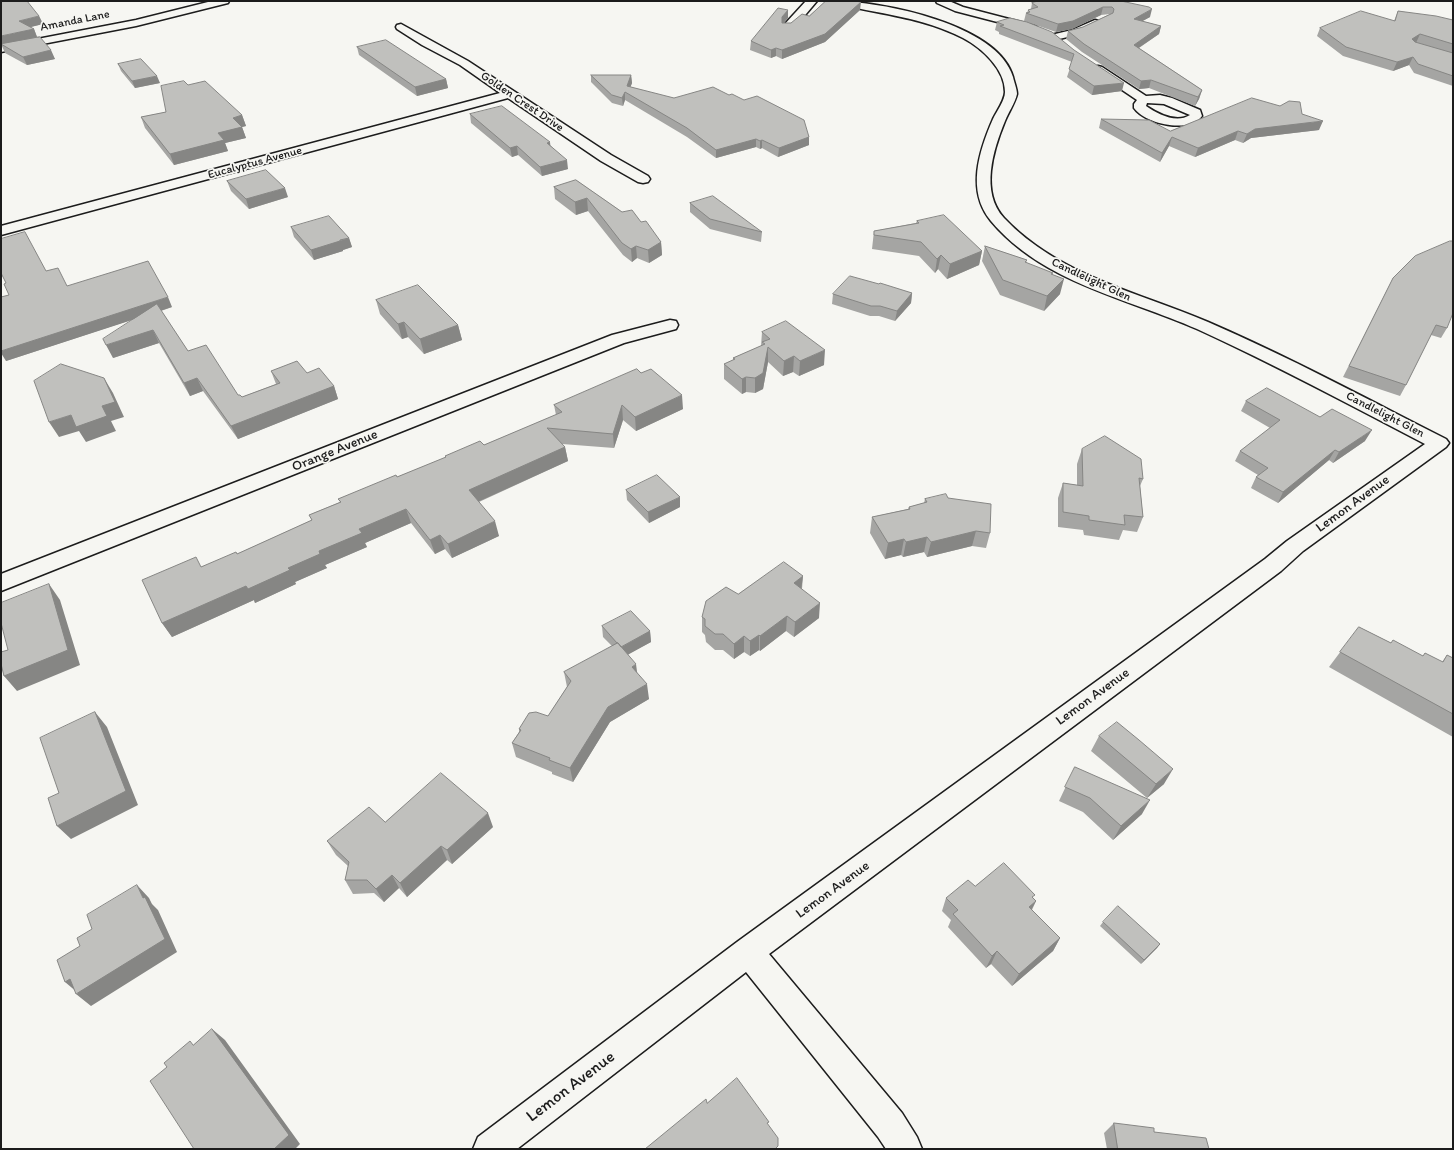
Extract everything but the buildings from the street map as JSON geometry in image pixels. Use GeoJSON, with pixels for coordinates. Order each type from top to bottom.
{"type":"FeatureCollection","features":[{"type":"Feature","properties":{"kind":"street","name":"Amanda Lane"},"geometry":{"type":"LineString","coordinates":[[1,49],[136,23],[224,1]]}},
{"type":"Feature","properties":{"kind":"street"},"geometry":{"type":"LineString","coordinates":[[787,28],[797,21],[801,13],[812,1]]}},
{"type":"Feature","properties":{"kind":"street","name":"Candlelight Glen"},"geometry":{"type":"LineString","coordinates":[[838,1],[910,15],[953,29],[979,44],[1001,63],[1010,84],[1011,93],[985,155],[982,183],[990,209],[999,221],[1022,244],[1066,270],[1126,297],[1201,326],[1311,378],[1439,443]]}},
{"type":"Feature","properties":{"kind":"street"},"geometry":{"type":"LineString","coordinates":[[941,1],[959,9],[1030,27],[1055,37],[1068,48]]}},
{"type":"Feature","properties":{"kind":"street"},"geometry":{"type":"LineString","coordinates":[[929,20],[959,9]]}},
{"type":"Feature","properties":{"kind":"street"},"geometry":{"type":"LineString","coordinates":[[1055,37],[1076,32],[1106,18]]}},
{"type":"Feature","properties":{"kind":"street","name":"Golden Crest Drive"},"geometry":{"type":"LineString","coordinates":[[401,27],[426,43],[464,63],[606,158],[643,179]]}},
{"type":"Feature","properties":{"kind":"street"},"geometry":{"type":"LineString","coordinates":[[1089,63],[1144,100]]}},
{"type":"Feature","properties":{"kind":"street","name":"Eucalyptus Avenue"},"geometry":{"type":"LineString","coordinates":[[1,231],[509,94]]}},
{"type":"Feature","properties":{"kind":"street","name":"Orange Avenue"},"geometry":{"type":"LineString","coordinates":[[1,583],[618,338],[670,325]]}},
{"type":"Feature","properties":{"kind":"street","name":"Lemon Avenue"},"geometry":{"type":"LineString","coordinates":[[490,1149],[748,952],[1272,565],[1295,546],[1439,443]]}},
{"type":"Feature","properties":{"kind":"street"},"geometry":{"type":"LineString","coordinates":[[748,952],[890,1125],[905,1149]]}}]}
